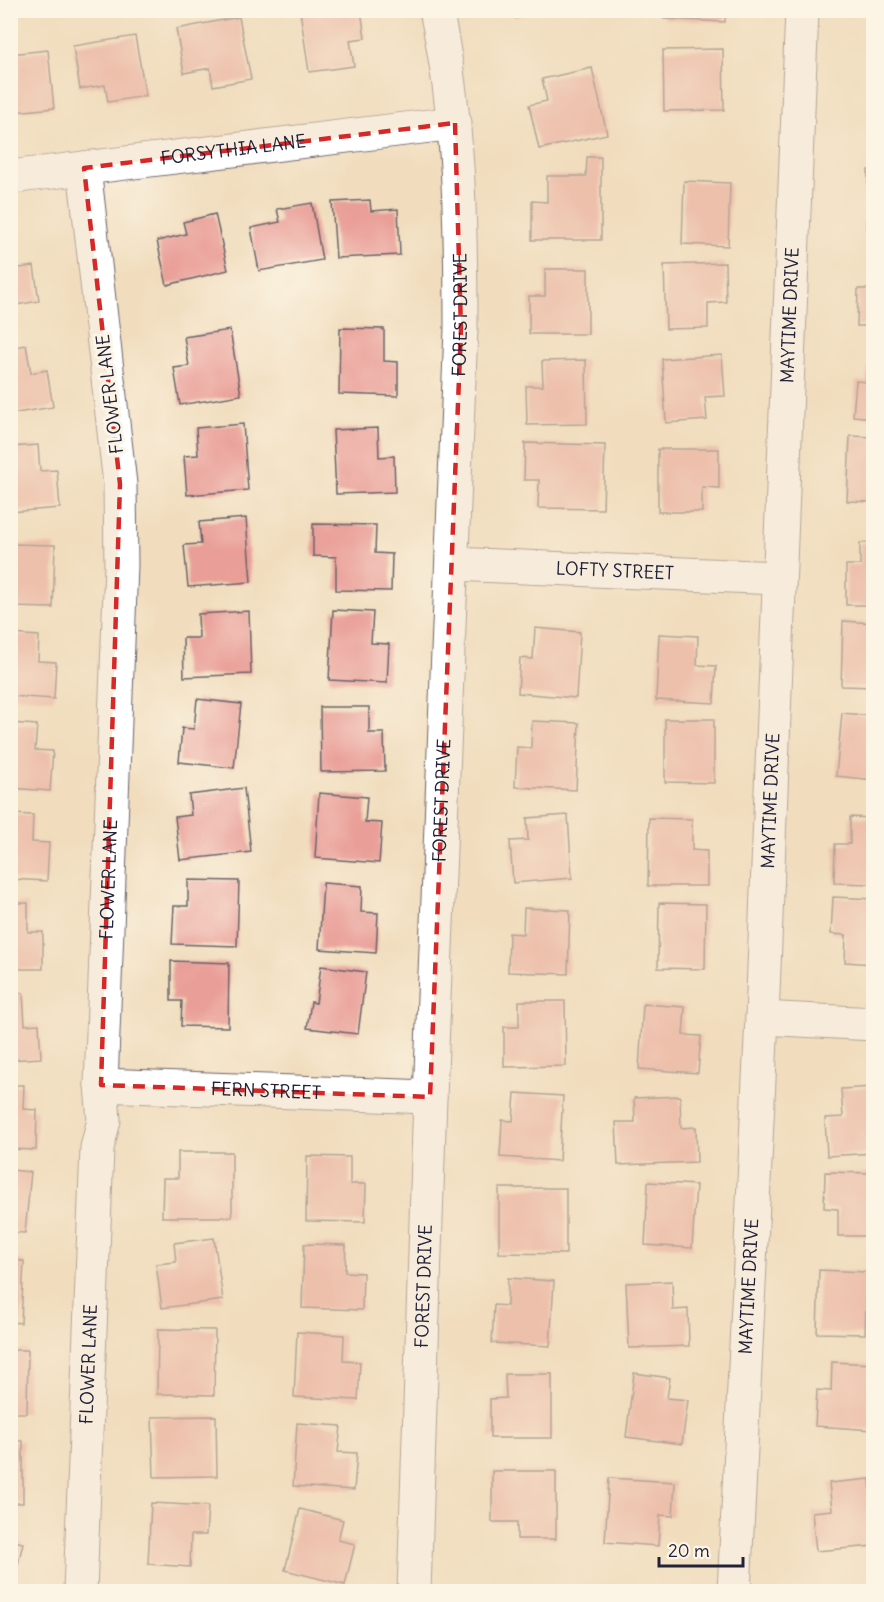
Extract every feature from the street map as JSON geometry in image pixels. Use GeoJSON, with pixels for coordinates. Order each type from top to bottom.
{"type":"FeatureCollection","features":[{"type":"Feature","properties":{"kind":"street","name":"FOREST DRIVE"},"geometry":{"type":"LineString","coordinates":[[414,1592],[430,1097],[461,328],[461,204],[455,123],[445,52],[436,10]]}},
{"type":"Feature","properties":{"kind":"street","name":"MAYTIME DRIVE"},"geometry":{"type":"LineString","coordinates":[[734,1592],[762,1018],[802,10]]}},
{"type":"Feature","properties":{"kind":"street","name":"FORSYTHIA LANE"},"geometry":{"type":"LineString","coordinates":[[10,177],[455,123]]}},
{"type":"Feature","properties":{"kind":"street","name":"FLOWER LANE"},"geometry":{"type":"LineString","coordinates":[[80,1592],[98,1148],[104,1119],[101,1085],[121,565],[120,484],[84,168]]}},
{"type":"Feature","properties":{"kind":"street","name":"LOFTY STREET"},"geometry":{"type":"LineString","coordinates":[[453,564],[778,578]]}},
{"type":"Feature","properties":{"kind":"street"},"geometry":{"type":"LineString","coordinates":[[762,1018],[873,1024]]}},
{"type":"Feature","properties":{"kind":"street","name":"FERN STREET"},"geometry":{"type":"LineString","coordinates":[[101,1085],[430,1097]]}},
{"type":"Feature","properties":{"kind":"highlighted area"},"geometry":{"type":"Polygon","coordinates":[[[455,123],[461,329],[430,1097],[101,1085],[120,484],[84,168],[455,123]]]}},
{"type":"Feature","properties":{"kind":"building"},"geometry":{"type":"Polygon","coordinates":[[[361,10],[365,38],[350,40],[354,66],[309,72],[300,11],[361,10]]]}},
{"type":"Feature","properties":{"kind":"building"},"geometry":{"type":"Polygon","coordinates":[[[512,10],[536,10],[536,11],[515,18],[512,10]]]}},
{"type":"Feature","properties":{"kind":"building"},"geometry":{"type":"Polygon","coordinates":[[[664,10],[726,10],[725,22],[664,19],[664,10]]]}},
{"type":"Feature","properties":{"kind":"building"},"geometry":{"type":"Polygon","coordinates":[[[239,17],[251,79],[213,86],[210,68],[184,73],[176,29],[239,17]]]}},
{"type":"Feature","properties":{"kind":"building"},"geometry":{"type":"Polygon","coordinates":[[[135,36],[146,96],[108,102],[105,85],[80,89],[73,46],[135,36]]]}},
{"type":"Feature","properties":{"kind":"building"},"geometry":{"type":"Polygon","coordinates":[[[723,49],[724,110],[664,111],[663,50],[723,49]]]}},
{"type":"Feature","properties":{"kind":"building"},"geometry":{"type":"Polygon","coordinates":[[[48,50],[54,108],[15,112],[14,99],[10,99],[10,54],[48,50]]]}},
{"type":"Feature","properties":{"kind":"building"},"geometry":{"type":"Polygon","coordinates":[[[592,68],[607,134],[539,149],[529,105],[547,101],[542,79],[592,68]]]}},
{"type":"Feature","properties":{"kind":"building"},"geometry":{"type":"Polygon","coordinates":[[[587,157],[601,157],[601,240],[532,240],[532,201],[547,202],[547,176],[586,176],[587,157]]]}},
{"type":"Feature","properties":{"kind":"building"},"geometry":{"type":"Polygon","coordinates":[[[868,170],[874,170],[874,230],[867,230],[868,170]]]}},
{"type":"Feature","properties":{"kind":"building"},"geometry":{"type":"Polygon","coordinates":[[[684,181],[730,183],[728,246],[682,244],[684,181]]]}},
{"type":"Feature","properties":{"kind":"building"},"geometry":{"type":"Polygon","coordinates":[[[370,200],[371,211],[398,209],[400,255],[336,258],[332,202],[370,200]]]}},
{"type":"Feature","properties":{"kind":"building"},"geometry":{"type":"Polygon","coordinates":[[[312,203],[322,260],[259,271],[251,228],[280,222],[277,209],[312,203]]]}},
{"type":"Feature","properties":{"kind":"building"},"geometry":{"type":"Polygon","coordinates":[[[215,214],[228,270],[167,285],[157,241],[186,234],[183,222],[215,214]]]}},
{"type":"Feature","properties":{"kind":"building"},"geometry":{"type":"Polygon","coordinates":[[[14,239],[19,268],[34,266],[39,301],[10,306],[10,240],[14,239]]]}},
{"type":"Feature","properties":{"kind":"building"},"geometry":{"type":"Polygon","coordinates":[[[725,263],[726,302],[708,303],[708,328],[666,329],[664,265],[725,263]]]}},
{"type":"Feature","properties":{"kind":"building"},"geometry":{"type":"Polygon","coordinates":[[[545,269],[588,269],[588,334],[529,334],[529,296],[545,296],[545,269]]]}},
{"type":"Feature","properties":{"kind":"building"},"geometry":{"type":"Polygon","coordinates":[[[858,289],[874,289],[874,326],[857,326],[858,289]]]}},
{"type":"Feature","properties":{"kind":"building"},"geometry":{"type":"Polygon","coordinates":[[[340,328],[384,329],[384,361],[398,362],[398,396],[339,394],[340,328]]]}},
{"type":"Feature","properties":{"kind":"building"},"geometry":{"type":"Polygon","coordinates":[[[230,330],[241,395],[180,405],[174,368],[189,366],[184,337],[230,330]]]}},
{"type":"Feature","properties":{"kind":"building"},"geometry":{"type":"Polygon","coordinates":[[[26,345],[31,373],[47,370],[53,407],[10,414],[10,348],[26,345]]]}},
{"type":"Feature","properties":{"kind":"building"},"geometry":{"type":"Polygon","coordinates":[[[870,351],[874,351],[874,418],[853,416],[856,381],[866,382],[870,351]]]}},
{"type":"Feature","properties":{"kind":"building"},"geometry":{"type":"Polygon","coordinates":[[[722,355],[725,396],[705,397],[707,420],[666,423],[662,359],[722,355]]]}},
{"type":"Feature","properties":{"kind":"building"},"geometry":{"type":"Polygon","coordinates":[[[586,360],[587,424],[527,425],[526,386],[543,386],[542,361],[586,360]]]}},
{"type":"Feature","properties":{"kind":"building"},"geometry":{"type":"Polygon","coordinates":[[[243,424],[248,490],[187,495],[184,456],[198,455],[196,428],[243,424]]]}},
{"type":"Feature","properties":{"kind":"building"},"geometry":{"type":"Polygon","coordinates":[[[378,428],[379,457],[394,456],[395,492],[336,494],[333,430],[378,428]]]}},
{"type":"Feature","properties":{"kind":"building"},"geometry":{"type":"Polygon","coordinates":[[[850,436],[874,437],[874,502],[847,501],[850,436]]]}},
{"type":"Feature","properties":{"kind":"building"},"geometry":{"type":"Polygon","coordinates":[[[525,443],[605,445],[603,509],[538,508],[539,480],[524,480],[525,443]]]}},
{"type":"Feature","properties":{"kind":"building"},"geometry":{"type":"Polygon","coordinates":[[[38,445],[40,471],[57,470],[60,508],[10,512],[10,447],[38,445]]]}},
{"type":"Feature","properties":{"kind":"building"},"geometry":{"type":"Polygon","coordinates":[[[658,449],[719,449],[719,488],[702,487],[702,512],[658,512],[658,449]]]}},
{"type":"Feature","properties":{"kind":"building"},"geometry":{"type":"Polygon","coordinates":[[[246,518],[251,582],[188,587],[184,545],[201,544],[199,522],[246,518]]]}},
{"type":"Feature","properties":{"kind":"building"},"geometry":{"type":"Polygon","coordinates":[[[313,524],[376,525],[375,553],[392,554],[391,591],[336,590],[336,557],[313,556],[313,524]]]}},
{"type":"Feature","properties":{"kind":"building"},"geometry":{"type":"Polygon","coordinates":[[[860,543],[874,543],[874,605],[846,605],[846,565],[860,565],[860,543]]]}},
{"type":"Feature","properties":{"kind":"building"},"geometry":{"type":"Polygon","coordinates":[[[10,544],[55,545],[53,608],[10,607],[10,544]]]}},
{"type":"Feature","properties":{"kind":"building"},"geometry":{"type":"Polygon","coordinates":[[[333,610],[373,612],[371,643],[389,644],[387,683],[329,680],[333,610]]]}},
{"type":"Feature","properties":{"kind":"building"},"geometry":{"type":"Polygon","coordinates":[[[249,611],[251,674],[184,677],[183,638],[199,638],[198,614],[249,611]]]}},
{"type":"Feature","properties":{"kind":"building"},"geometry":{"type":"Polygon","coordinates":[[[843,621],[874,623],[874,687],[841,686],[843,621]]]}},
{"type":"Feature","properties":{"kind":"building"},"geometry":{"type":"Polygon","coordinates":[[[535,628],[580,632],[576,698],[518,693],[520,658],[533,659],[535,628]]]}},
{"type":"Feature","properties":{"kind":"building"},"geometry":{"type":"Polygon","coordinates":[[[10,634],[39,636],[38,661],[56,662],[54,699],[10,696],[10,634]]]}},
{"type":"Feature","properties":{"kind":"building"},"geometry":{"type":"Polygon","coordinates":[[[659,634],[698,636],[697,665],[716,666],[714,703],[656,700],[659,634]]]}},
{"type":"Feature","properties":{"kind":"building"},"geometry":{"type":"Polygon","coordinates":[[[197,699],[241,704],[234,768],[179,762],[182,728],[194,729],[197,699]]]}},
{"type":"Feature","properties":{"kind":"building"},"geometry":{"type":"Polygon","coordinates":[[[320,707],[369,707],[369,733],[384,733],[385,771],[321,772],[320,707]]]}},
{"type":"Feature","properties":{"kind":"building"},"geometry":{"type":"Polygon","coordinates":[[[842,713],[874,716],[874,780],[836,776],[842,713]]]}},
{"type":"Feature","properties":{"kind":"building"},"geometry":{"type":"Polygon","coordinates":[[[665,719],[714,719],[714,783],[665,782],[665,719]]]}},
{"type":"Feature","properties":{"kind":"building"},"geometry":{"type":"Polygon","coordinates":[[[532,721],[579,723],[576,790],[515,787],[517,747],[531,748],[532,721]]]}},
{"type":"Feature","properties":{"kind":"building"},"geometry":{"type":"Polygon","coordinates":[[[10,723],[37,725],[35,750],[53,751],[50,791],[10,788],[10,723]]]}},
{"type":"Feature","properties":{"kind":"building"},"geometry":{"type":"Polygon","coordinates":[[[244,788],[251,852],[180,860],[175,817],[191,815],[189,795],[244,788]]]}},
{"type":"Feature","properties":{"kind":"building"},"geometry":{"type":"Polygon","coordinates":[[[319,793],[367,797],[365,822],[382,823],[379,863],[315,858],[319,793]]]}},
{"type":"Feature","properties":{"kind":"building"},"geometry":{"type":"Polygon","coordinates":[[[10,814],[33,815],[32,842],[49,843],[47,881],[10,879],[10,814]]]}},
{"type":"Feature","properties":{"kind":"building"},"geometry":{"type":"Polygon","coordinates":[[[568,815],[572,878],[513,883],[510,841],[528,840],[527,818],[568,815]]]}},
{"type":"Feature","properties":{"kind":"building"},"geometry":{"type":"Polygon","coordinates":[[[850,817],[874,818],[874,884],[834,883],[835,844],[850,844],[850,817]]]}},
{"type":"Feature","properties":{"kind":"building"},"geometry":{"type":"Polygon","coordinates":[[[649,818],[692,819],[692,850],[707,851],[707,886],[648,886],[649,818]]]}},
{"type":"Feature","properties":{"kind":"building"},"geometry":{"type":"Polygon","coordinates":[[[188,880],[239,881],[237,946],[172,944],[174,906],[188,906],[188,880]]]}},
{"type":"Feature","properties":{"kind":"building"},"geometry":{"type":"Polygon","coordinates":[[[323,883],[362,886],[361,912],[378,913],[376,953],[319,949],[323,883]]]}},
{"type":"Feature","properties":{"kind":"building"},"geometry":{"type":"Polygon","coordinates":[[[833,897],[874,899],[874,964],[845,962],[846,935],[831,934],[833,897]]]}},
{"type":"Feature","properties":{"kind":"building"},"geometry":{"type":"Polygon","coordinates":[[[10,903],[28,903],[28,932],[43,932],[43,969],[10,969],[10,903]]]}},
{"type":"Feature","properties":{"kind":"building"},"geometry":{"type":"Polygon","coordinates":[[[659,903],[706,904],[705,969],[658,968],[659,903]]]}},
{"type":"Feature","properties":{"kind":"building"},"geometry":{"type":"Polygon","coordinates":[[[524,908],[570,910],[568,974],[508,972],[509,933],[523,934],[524,908]]]}},
{"type":"Feature","properties":{"kind":"building"},"geometry":{"type":"Polygon","coordinates":[[[171,961],[229,963],[228,1027],[181,1026],[182,1001],[171,1001],[171,961]]]}},
{"type":"Feature","properties":{"kind":"building"},"geometry":{"type":"Polygon","coordinates":[[[321,966],[366,972],[358,1034],[307,1028],[311,1002],[316,1003],[321,966]]]}},
{"type":"Feature","properties":{"kind":"building"},"geometry":{"type":"Polygon","coordinates":[[[10,993],[23,993],[25,1025],[39,1024],[41,1058],[10,1060],[10,993]]]}},
{"type":"Feature","properties":{"kind":"building"},"geometry":{"type":"Polygon","coordinates":[[[519,1001],[565,1001],[566,1066],[504,1067],[504,1027],[519,1027],[519,1001]]]}},
{"type":"Feature","properties":{"kind":"building"},"geometry":{"type":"Polygon","coordinates":[[[643,1004],[685,1007],[683,1035],[701,1036],[698,1073],[639,1069],[643,1004]]]}},
{"type":"Feature","properties":{"kind":"building"},"geometry":{"type":"Polygon","coordinates":[[[10,1085],[24,1085],[23,1109],[37,1110],[36,1150],[10,1149],[10,1085]]]}},
{"type":"Feature","properties":{"kind":"building"},"geometry":{"type":"Polygon","coordinates":[[[874,1087],[874,1153],[827,1156],[825,1118],[843,1117],[841,1089],[874,1087]]]}},
{"type":"Feature","properties":{"kind":"building"},"geometry":{"type":"Polygon","coordinates":[[[515,1093],[563,1096],[559,1161],[500,1157],[502,1120],[513,1121],[515,1093]]]}},
{"type":"Feature","properties":{"kind":"building"},"geometry":{"type":"Polygon","coordinates":[[[680,1096],[681,1128],[696,1127],[697,1162],[618,1165],[616,1122],[635,1122],[634,1098],[680,1096]]]}},
{"type":"Feature","properties":{"kind":"building"},"geometry":{"type":"Polygon","coordinates":[[[178,1152],[232,1152],[232,1217],[162,1217],[163,1178],[178,1178],[178,1152]]]}},
{"type":"Feature","properties":{"kind":"building"},"geometry":{"type":"Polygon","coordinates":[[[307,1156],[350,1157],[350,1184],[366,1184],[365,1222],[306,1221],[307,1156]]]}},
{"type":"Feature","properties":{"kind":"building"},"geometry":{"type":"Polygon","coordinates":[[[10,1170],[31,1172],[25,1233],[10,1232],[10,1170]]]}},
{"type":"Feature","properties":{"kind":"building"},"geometry":{"type":"Polygon","coordinates":[[[825,1172],[874,1173],[874,1236],[838,1236],[838,1209],[824,1208],[825,1172]]]}},
{"type":"Feature","properties":{"kind":"building"},"geometry":{"type":"Polygon","coordinates":[[[648,1182],[696,1185],[692,1248],[645,1245],[648,1182]]]}},
{"type":"Feature","properties":{"kind":"building"},"geometry":{"type":"Polygon","coordinates":[[[499,1188],[566,1188],[566,1254],[499,1253],[499,1188]]]}},
{"type":"Feature","properties":{"kind":"building"},"geometry":{"type":"Polygon","coordinates":[[[214,1238],[223,1300],[162,1308],[156,1264],[176,1262],[174,1243],[214,1238]]]}},
{"type":"Feature","properties":{"kind":"building"},"geometry":{"type":"Polygon","coordinates":[[[304,1244],[346,1245],[345,1272],[363,1273],[362,1310],[302,1308],[304,1244]]]}},
{"type":"Feature","properties":{"kind":"building"},"geometry":{"type":"Polygon","coordinates":[[[10,1260],[24,1261],[21,1323],[10,1322],[10,1260]]]}},
{"type":"Feature","properties":{"kind":"building"},"geometry":{"type":"Polygon","coordinates":[[[819,1270],[867,1272],[865,1334],[817,1333],[819,1270]]]}},
{"type":"Feature","properties":{"kind":"building"},"geometry":{"type":"Polygon","coordinates":[[[508,1278],[554,1281],[550,1346],[492,1343],[494,1305],[507,1306],[508,1278]]]}},
{"type":"Feature","properties":{"kind":"building"},"geometry":{"type":"Polygon","coordinates":[[[672,1281],[673,1310],[688,1309],[689,1346],[629,1348],[626,1283],[672,1281]]]}},
{"type":"Feature","properties":{"kind":"building"},"geometry":{"type":"Polygon","coordinates":[[[158,1329],[215,1330],[214,1395],[157,1394],[158,1329]]]}},
{"type":"Feature","properties":{"kind":"building"},"geometry":{"type":"Polygon","coordinates":[[[297,1332],[344,1335],[343,1361],[360,1362],[358,1400],[294,1397],[297,1332]]]}},
{"type":"Feature","properties":{"kind":"building"},"geometry":{"type":"Polygon","coordinates":[[[10,1350],[28,1350],[27,1413],[10,1413],[10,1350]]]}},
{"type":"Feature","properties":{"kind":"building"},"geometry":{"type":"Polygon","coordinates":[[[832,1362],[874,1364],[873,1430],[815,1426],[817,1390],[831,1391],[832,1362]]]}},
{"type":"Feature","properties":{"kind":"building"},"geometry":{"type":"Polygon","coordinates":[[[634,1373],[670,1378],[667,1398],[688,1400],[682,1444],[626,1437],[634,1373]]]}},
{"type":"Feature","properties":{"kind":"building"},"geometry":{"type":"Polygon","coordinates":[[[505,1374],[552,1374],[552,1438],[490,1438],[490,1399],[506,1398],[505,1374]]]}},
{"type":"Feature","properties":{"kind":"building"},"geometry":{"type":"Polygon","coordinates":[[[216,1416],[217,1476],[154,1477],[152,1417],[216,1416]]]}},
{"type":"Feature","properties":{"kind":"building"},"geometry":{"type":"Polygon","coordinates":[[[297,1423],[341,1426],[338,1452],[357,1453],[354,1490],[293,1486],[297,1423]]]}},
{"type":"Feature","properties":{"kind":"building"},"geometry":{"type":"Polygon","coordinates":[[[10,1441],[23,1441],[23,1503],[10,1503],[10,1441]]]}},
{"type":"Feature","properties":{"kind":"building"},"geometry":{"type":"Polygon","coordinates":[[[492,1471],[556,1471],[556,1539],[517,1539],[517,1522],[492,1522],[492,1471]]]}},
{"type":"Feature","properties":{"kind":"building"},"geometry":{"type":"Polygon","coordinates":[[[609,1478],[675,1482],[673,1516],[660,1515],[658,1546],[605,1542],[609,1478]]]}},
{"type":"Feature","properties":{"kind":"building"},"geometry":{"type":"Polygon","coordinates":[[[870,1479],[874,1546],[816,1551],[812,1512],[832,1510],[829,1483],[870,1479]]]}},
{"type":"Feature","properties":{"kind":"building"},"geometry":{"type":"Polygon","coordinates":[[[151,1503],[208,1506],[206,1535],[191,1535],[190,1567],[148,1564],[151,1503]]]}},
{"type":"Feature","properties":{"kind":"building"},"geometry":{"type":"Polygon","coordinates":[[[300,1509],[343,1520],[338,1540],[355,1544],[345,1585],[285,1570],[300,1509]]]}},
{"type":"Feature","properties":{"kind":"building"},"geometry":{"type":"Polygon","coordinates":[[[10,1540],[23,1543],[16,1573],[10,1571],[10,1540]]]}},
{"type":"Feature","properties":{"kind":"building"},"geometry":{"type":"Polygon","coordinates":[[[874,1584],[874,1592],[844,1592],[844,1591],[874,1584]]]}}]}
